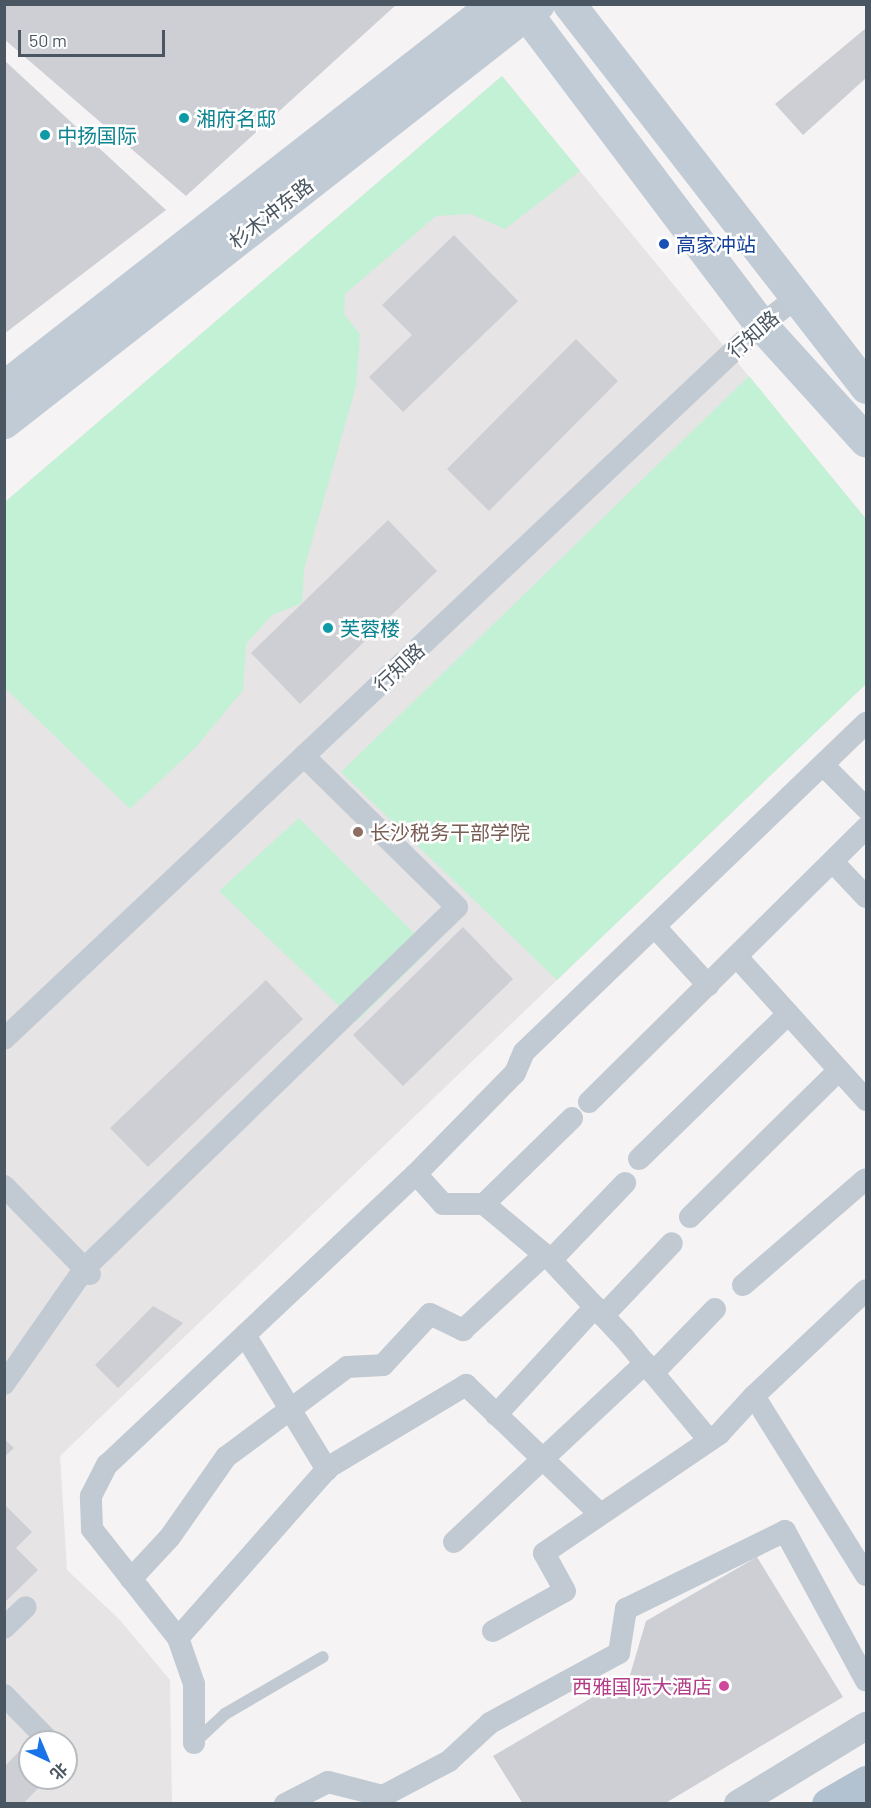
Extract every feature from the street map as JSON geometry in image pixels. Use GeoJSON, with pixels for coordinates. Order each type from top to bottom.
{"type":"FeatureCollection","features":[{"type":"Feature","properties":{"kind":"main road","name":"杉木冲东路"},"geometry":{"type":"LineString","coordinates":[[4,387],[494,4]]}},
{"type":"Feature","properties":{"kind":"main road"},"geometry":{"type":"LineString","coordinates":[[569,4],[867,387]]}},
{"type":"Feature","properties":{"kind":"main road","name":"杉木冲东路"},"geometry":{"type":"LineString","coordinates":[[4,422],[528,8]]}},
{"type":"Feature","properties":{"kind":"main road"},"geometry":{"type":"LineString","coordinates":[[528,8],[761,325],[867,441]]}},
{"type":"Feature","properties":{"kind":"main road"},"geometry":{"type":"LineString","coordinates":[[828,1803],[867,1782]]}},
{"type":"Feature","properties":{"kind":"street","name":"行知路"},"geometry":{"type":"LineString","coordinates":[[4,1039],[761,325],[796,298]]}},
{"type":"Feature","properties":{"kind":"street"},"geometry":{"type":"LineString","coordinates":[[194,1743],[194,1684],[178,1638],[92,1529],[91,1496],[107,1465],[416,1174],[516,1073],[524,1052],[867,723]]}},
{"type":"Feature","properties":{"kind":"street"},"geometry":{"type":"LineString","coordinates":[[4,1384],[87,1271],[457,907],[304,756]]}},
{"type":"Feature","properties":{"kind":"street"},"geometry":{"type":"LineString","coordinates":[[823,765],[867,808]]}},
{"type":"Feature","properties":{"kind":"street"},"geometry":{"type":"LineString","coordinates":[[589,1102],[867,828]]}},
{"type":"Feature","properties":{"kind":"street"},"geometry":{"type":"LineString","coordinates":[[833,862],[867,897]]}},
{"type":"Feature","properties":{"kind":"street"},"geometry":{"type":"LineString","coordinates":[[655,927],[708,985]]}},
{"type":"Feature","properties":{"kind":"street"},"geometry":{"type":"LineString","coordinates":[[737,957],[867,1100]]}},
{"type":"Feature","properties":{"kind":"street"},"geometry":{"type":"LineString","coordinates":[[639,1159],[788,1014]]}},
{"type":"Feature","properties":{"kind":"street"},"geometry":{"type":"LineString","coordinates":[[690,1217],[839,1070]]}},
{"type":"Feature","properties":{"kind":"street"},"geometry":{"type":"LineString","coordinates":[[484,1204],[572,1118]]}},
{"type":"Feature","properties":{"kind":"street"},"geometry":{"type":"LineString","coordinates":[[416,1174],[443,1204],[484,1204],[548,1258],[649,1368],[709,1440]]}},
{"type":"Feature","properties":{"kind":"street"},"geometry":{"type":"LineString","coordinates":[[743,1285],[867,1179]]}},
{"type":"Feature","properties":{"kind":"street"},"geometry":{"type":"LineString","coordinates":[[131,1579],[170,1537],[226,1457],[347,1367],[383,1365],[430,1314],[463,1330],[548,1258],[625,1183]]}},
{"type":"Feature","properties":{"kind":"street"},"geometry":{"type":"LineString","coordinates":[[4,1185],[87,1271]]}},
{"type":"Feature","properties":{"kind":"street"},"geometry":{"type":"LineString","coordinates":[[496,1415],[672,1243]]}},
{"type":"Feature","properties":{"kind":"street"},"geometry":{"type":"LineString","coordinates":[[493,1631],[565,1591],[544,1552],[709,1440],[867,1290]]}},
{"type":"Feature","properties":{"kind":"street"},"geometry":{"type":"LineString","coordinates":[[454,1542],[543,1459],[715,1309]]}},
{"type":"Feature","properties":{"kind":"street"},"geometry":{"type":"LineString","coordinates":[[245,1335],[327,1470]]}},
{"type":"Feature","properties":{"kind":"street"},"geometry":{"type":"LineString","coordinates":[[178,1638],[327,1470],[466,1385],[600,1514]]}},
{"type":"Feature","properties":{"kind":"street"},"geometry":{"type":"LineString","coordinates":[[754,1396],[867,1575]]}},
{"type":"Feature","properties":{"kind":"street"},"geometry":{"type":"LineString","coordinates":[[285,1803],[328,1782],[383,1796],[449,1761],[490,1723],[619,1653],[626,1610],[785,1531],[867,1682]]}},
{"type":"Feature","properties":{"kind":"street"},"geometry":{"type":"LineString","coordinates":[[4,1628],[26,1607]]}},
{"type":"Feature","properties":{"kind":"street"},"geometry":{"type":"LineString","coordinates":[[4,1695],[38,1730]]}},
{"type":"Feature","properties":{"kind":"street"},"geometry":{"type":"LineString","coordinates":[[738,1803],[867,1726]]}},
{"type":"Feature","properties":{"kind":"lane"},"geometry":{"type":"LineString","coordinates":[[194,1743],[225,1714],[323,1657]]}},
{"type":"Feature","properties":{"kind":"shaded area","name":"长沙税务干部学院"},"geometry":{"type":"Polygon","coordinates":[[[502,76],[866,519],[866,684],[60,1456],[67,1570],[119,1619],[170,1680],[172,1803],[5,1804],[5,502],[502,76]]]}},
{"type":"Feature","properties":{"kind":"green space"},"geometry":{"type":"Polygon","coordinates":[[[502,76],[580,171],[505,229],[471,214],[436,216],[345,294],[344,314],[360,334],[356,386],[304,569],[302,603],[272,615],[246,644],[243,690],[196,747],[130,809],[5,688],[5,502],[502,76]]]}},
{"type":"Feature","properties":{"kind":"green space"},"geometry":{"type":"Polygon","coordinates":[[[749,376],[866,519],[866,684],[557,980],[341,772],[749,376]]]}},
{"type":"Feature","properties":{"kind":"green space"},"geometry":{"type":"Polygon","coordinates":[[[299,818],[430,949],[356,1022],[219,891],[299,818]]]}},
{"type":"Feature","properties":{"kind":"building","name":"湘府名邸"},"geometry":{"type":"Polygon","coordinates":[[[4,4],[397,4],[186,196],[4,39],[4,4]]]}},
{"type":"Feature","properties":{"kind":"building"},"geometry":{"type":"Polygon","coordinates":[[[866,28],[866,78],[803,135],[775,104],[866,28]]]}},
{"type":"Feature","properties":{"kind":"building","name":"中扬国际"},"geometry":{"type":"Polygon","coordinates":[[[4,60],[166,210],[4,334],[4,60]]]}},
{"type":"Feature","properties":{"kind":"building"},"geometry":{"type":"Polygon","coordinates":[[[454,235],[518,301],[403,412],[369,377],[412,335],[382,305],[454,235]]]}},
{"type":"Feature","properties":{"kind":"building"},"geometry":{"type":"Polygon","coordinates":[[[576,339],[618,381],[489,511],[447,469],[576,339]]]}},
{"type":"Feature","properties":{"kind":"building","name":"芙蓉楼"},"geometry":{"type":"Polygon","coordinates":[[[388,520],[437,571],[300,704],[251,653],[388,520]]]}},
{"type":"Feature","properties":{"kind":"building"},"geometry":{"type":"Polygon","coordinates":[[[463,927],[513,979],[403,1086],[353,1035],[463,927]]]}},
{"type":"Feature","properties":{"kind":"building"},"geometry":{"type":"Polygon","coordinates":[[[266,980],[303,1019],[148,1167],[110,1128],[266,980]]]}},
{"type":"Feature","properties":{"kind":"building"},"geometry":{"type":"Polygon","coordinates":[[[153,1306],[183,1323],[118,1388],[95,1365],[153,1306]]]}},
{"type":"Feature","properties":{"kind":"building"},"geometry":{"type":"Polygon","coordinates":[[[4,1439],[14,1448],[4,1457],[4,1439]]]}},
{"type":"Feature","properties":{"kind":"building"},"geometry":{"type":"Polygon","coordinates":[[[4,1504],[32,1532],[16,1548],[38,1570],[4,1603],[4,1504]]]}},
{"type":"Feature","properties":{"kind":"building","name":"西雅国际大酒店"},"geometry":{"type":"Polygon","coordinates":[[[757,1557],[843,1697],[664,1804],[523,1804],[493,1756],[630,1675],[646,1621],[757,1557]]]}},
{"type":"Feature","properties":{"kind":"building"},"geometry":{"type":"Polygon","coordinates":[[[18,1752],[18,1790],[36,1790],[23,1804],[5,1804],[5,1766],[18,1752]]]}},
{"type":"Feature","properties":{"kind":"place","name":"湘府名邸"},"geometry":{"type":"Point","coordinates":[184,118]}},
{"type":"Feature","properties":{"kind":"place","name":"中扬国际"},"geometry":{"type":"Point","coordinates":[45,135]}},
{"type":"Feature","properties":{"kind":"place","name":"高家冲站"},"geometry":{"type":"Point","coordinates":[664,244]}},
{"type":"Feature","properties":{"kind":"place","name":"芙蓉楼"},"geometry":{"type":"Point","coordinates":[328,628]}},
{"type":"Feature","properties":{"kind":"place","name":"长沙税务干部学院"},"geometry":{"type":"Point","coordinates":[358,832]}},
{"type":"Feature","properties":{"kind":"place","name":"西雅国际大酒店"},"geometry":{"type":"Point","coordinates":[724,1686]}}]}
